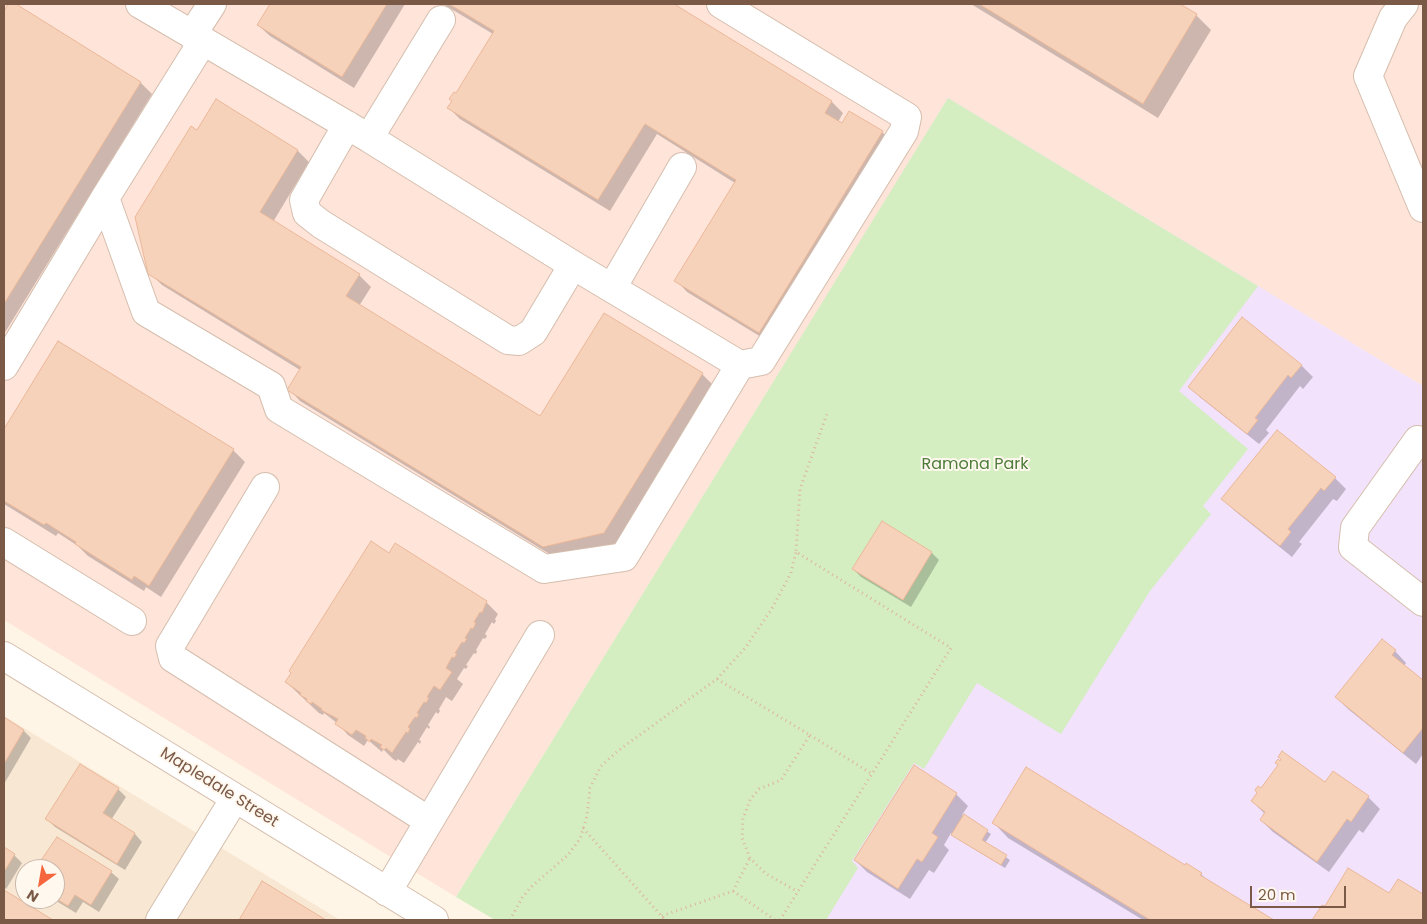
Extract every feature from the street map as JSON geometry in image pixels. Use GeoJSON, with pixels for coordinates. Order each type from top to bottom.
{"type":"FeatureCollection","features":[{"type":"Feature","properties":{"kind":"street"},"geometry":{"type":"LineString","coordinates":[[140,4],[358,131],[740,365],[761,361],[904,131],[907,117],[720,4]]}},
{"type":"Feature","properties":{"kind":"street"},"geometry":{"type":"LineString","coordinates":[[4,366],[106,198],[198,38],[212,4]]}},
{"type":"Feature","properties":{"kind":"street"},"geometry":{"type":"LineString","coordinates":[[1404,4],[1393,18],[1368,76],[1423,208]]}},
{"type":"Feature","properties":{"kind":"street"},"geometry":{"type":"LineString","coordinates":[[441,20],[304,200],[307,213],[321,224],[508,340],[519,341],[533,332],[573,264]]}},
{"type":"Feature","properties":{"kind":"street"},"geometry":{"type":"LineString","coordinates":[[612,288],[682,167]]}},
{"type":"Feature","properties":{"kind":"street"},"geometry":{"type":"LineString","coordinates":[[106,198],[146,312],[271,386],[279,409],[544,569],[624,557],[740,365]]}},
{"type":"Feature","properties":{"kind":"street"},"geometry":{"type":"LineString","coordinates":[[1420,442],[1355,528],[1353,547],[1423,602]]}},
{"type":"Feature","properties":{"kind":"street"},"geometry":{"type":"LineString","coordinates":[[265,487],[170,646],[173,658],[428,821]]}},
{"type":"Feature","properties":{"kind":"street"},"geometry":{"type":"LineString","coordinates":[[4,542],[132,621]]}},
{"type":"Feature","properties":{"kind":"street"},"geometry":{"type":"LineString","coordinates":[[387,892],[540,635]]}},
{"type":"Feature","properties":{"kind":"street","name":"Mapledale Street"},"geometry":{"type":"LineString","coordinates":[[4,656],[434,920]]}},
{"type":"Feature","properties":{"kind":"street"},"geometry":{"type":"LineString","coordinates":[[160,920],[235,798]]}},
{"type":"Feature","properties":{"kind":"path"},"geometry":{"type":"LineString","coordinates":[[510,920],[522,898],[531,887],[568,855],[580,839],[587,816],[590,788],[601,766],[619,750],[717,678],[746,647],[771,610],[791,573],[796,552],[800,489],[828,411]]}},
{"type":"Feature","properties":{"kind":"path"},"geometry":{"type":"LineString","coordinates":[[780,920],[951,648],[796,552]]}},
{"type":"Feature","properties":{"kind":"path"},"geometry":{"type":"LineString","coordinates":[[717,678],[872,774]]}},
{"type":"Feature","properties":{"kind":"path"},"geometry":{"type":"LineString","coordinates":[[798,892],[766,873],[750,858],[742,838],[743,819],[750,800],[759,788],[780,780],[810,735]]}},
{"type":"Feature","properties":{"kind":"path"},"geometry":{"type":"LineString","coordinates":[[583,828],[665,920]]}},
{"type":"Feature","properties":{"kind":"path"},"geometry":{"type":"LineString","coordinates":[[662,916],[733,890],[750,858]]}},
{"type":"Feature","properties":{"kind":"path"},"geometry":{"type":"LineString","coordinates":[[733,890],[775,920]]}},
{"type":"Feature","properties":{"kind":"shaded area"},"geometry":{"type":"Polygon","coordinates":[[[4,4],[1423,4],[1423,386],[948,99],[456,897],[4,620],[4,4]]]}},
{"type":"Feature","properties":{"kind":"shaded area"},"geometry":{"type":"Polygon","coordinates":[[[948,98],[1423,386],[1423,920],[495,920],[948,98]]]}},
{"type":"Feature","properties":{"kind":"shaded area"},"geometry":{"type":"Polygon","coordinates":[[[4,716],[340,920],[4,920],[4,716]]]}},
{"type":"Feature","properties":{"kind":"green space","name":"Ramona Park"},"geometry":{"type":"Polygon","coordinates":[[[948,98],[1258,286],[1179,391],[1248,449],[1203,506],[1211,514],[1150,591],[1061,734],[977,683],[924,769],[914,763],[852,861],[858,868],[826,920],[495,920],[456,897],[948,98]]]}},
{"type":"Feature","properties":{"kind":"building"},"geometry":{"type":"Polygon","coordinates":[[[8,4],[16,4],[141,82],[4,304],[4,11],[8,4]]]}},
{"type":"Feature","properties":{"kind":"building"},"geometry":{"type":"Polygon","coordinates":[[[270,4],[387,4],[342,77],[257,25],[270,4]]]}},
{"type":"Feature","properties":{"kind":"building"},"geometry":{"type":"Polygon","coordinates":[[[449,4],[674,4],[832,101],[825,113],[842,123],[849,111],[883,131],[759,333],[674,281],[736,180],[645,124],[598,200],[447,108],[452,101],[449,99],[454,92],[456,93],[494,31],[449,4]]]}},
{"type":"Feature","properties":{"kind":"building"},"geometry":{"type":"Polygon","coordinates":[[[979,4],[1180,4],[1197,14],[1143,104],[979,4]]]}},
{"type":"Feature","properties":{"kind":"building"},"geometry":{"type":"Polygon","coordinates":[[[216,99],[298,150],[260,212],[360,274],[346,296],[540,416],[604,313],[703,373],[604,533],[543,547],[287,390],[301,367],[148,274],[135,217],[191,126],[197,130],[216,99]]]}},
{"type":"Feature","properties":{"kind":"building"},"geometry":{"type":"Polygon","coordinates":[[[1242,317],[1302,365],[1291,378],[1288,375],[1255,418],[1258,420],[1247,434],[1188,387],[1242,317]]]}},
{"type":"Feature","properties":{"kind":"building"},"geometry":{"type":"Polygon","coordinates":[[[58,341],[234,449],[149,586],[134,576],[132,580],[46,523],[44,525],[4,501],[4,429],[58,341]]]}},
{"type":"Feature","properties":{"kind":"building"},"geometry":{"type":"Polygon","coordinates":[[[1277,430],[1336,477],[1324,491],[1321,488],[1288,529],[1291,532],[1280,546],[1221,499],[1277,430]]]}},
{"type":"Feature","properties":{"kind":"building"},"geometry":{"type":"Polygon","coordinates":[[[882,521],[932,552],[903,600],[852,569],[882,521]]]}},
{"type":"Feature","properties":{"kind":"building"},"geometry":{"type":"Polygon","coordinates":[[[371,541],[389,553],[395,543],[487,601],[482,613],[480,612],[474,622],[476,623],[473,629],[471,628],[465,638],[467,639],[464,643],[462,642],[455,653],[457,654],[454,658],[452,657],[446,668],[452,672],[440,690],[434,686],[427,697],[429,698],[426,703],[424,702],[417,713],[419,714],[417,718],[415,717],[408,727],[410,729],[408,733],[406,732],[392,753],[386,748],[384,750],[380,747],[382,745],[371,739],[370,742],[365,738],[366,736],[356,730],[352,735],[335,724],[338,719],[321,710],[312,702],[311,704],[306,701],[307,699],[300,695],[301,693],[285,682],[291,673],[289,671],[371,541]]]}},
{"type":"Feature","properties":{"kind":"building"},"geometry":{"type":"Polygon","coordinates":[[[1382,639],[1396,650],[1392,655],[1423,680],[1423,728],[1403,753],[1335,697],[1382,639]]]}},
{"type":"Feature","properties":{"kind":"building"},"geometry":{"type":"Polygon","coordinates":[[[4,717],[24,730],[4,764],[4,717]]]}},
{"type":"Feature","properties":{"kind":"building"},"geometry":{"type":"Polygon","coordinates":[[[1282,751],[1325,782],[1333,771],[1369,796],[1351,822],[1347,819],[1317,862],[1260,820],[1265,812],[1251,801],[1257,793],[1255,790],[1258,786],[1261,788],[1278,765],[1275,763],[1278,759],[1280,761],[1281,759],[1278,757],[1282,751]]]}},
{"type":"Feature","properties":{"kind":"building"},"geometry":{"type":"Polygon","coordinates":[[[80,764],[119,788],[103,813],[135,833],[117,864],[45,819],[80,764]]]}},
{"type":"Feature","properties":{"kind":"building"},"geometry":{"type":"Polygon","coordinates":[[[914,765],[957,793],[932,833],[938,837],[922,862],[917,859],[898,889],[854,860],[914,765]]]}},
{"type":"Feature","properties":{"kind":"building"},"geometry":{"type":"Polygon","coordinates":[[[1026,767],[1185,865],[1186,863],[1202,873],[1200,875],[1274,920],[1150,920],[992,823],[1026,767]]]}},
{"type":"Feature","properties":{"kind":"building"},"geometry":{"type":"Polygon","coordinates":[[[964,814],[988,830],[982,840],[1007,855],[1001,865],[951,835],[964,814]]]}},
{"type":"Feature","properties":{"kind":"building"},"geometry":{"type":"Polygon","coordinates":[[[57,837],[112,871],[91,905],[75,895],[68,906],[65,904],[65,859],[42,859],[57,837]]]}},
{"type":"Feature","properties":{"kind":"building"},"geometry":{"type":"Polygon","coordinates":[[[4,847],[15,854],[4,872],[4,847]]]}},
{"type":"Feature","properties":{"kind":"building"},"geometry":{"type":"Polygon","coordinates":[[[1348,868],[1389,893],[1398,879],[1423,894],[1423,920],[1312,920],[1322,905],[1325,906],[1348,868]]]}},
{"type":"Feature","properties":{"kind":"building"},"geometry":{"type":"Polygon","coordinates":[[[262,881],[326,920],[239,920],[262,881]]]}},
{"type":"Feature","properties":{"kind":"building"},"geometry":{"type":"Polygon","coordinates":[[[4,890],[15,897],[15,909],[35,909],[53,920],[4,920],[4,890]]]}}]}
